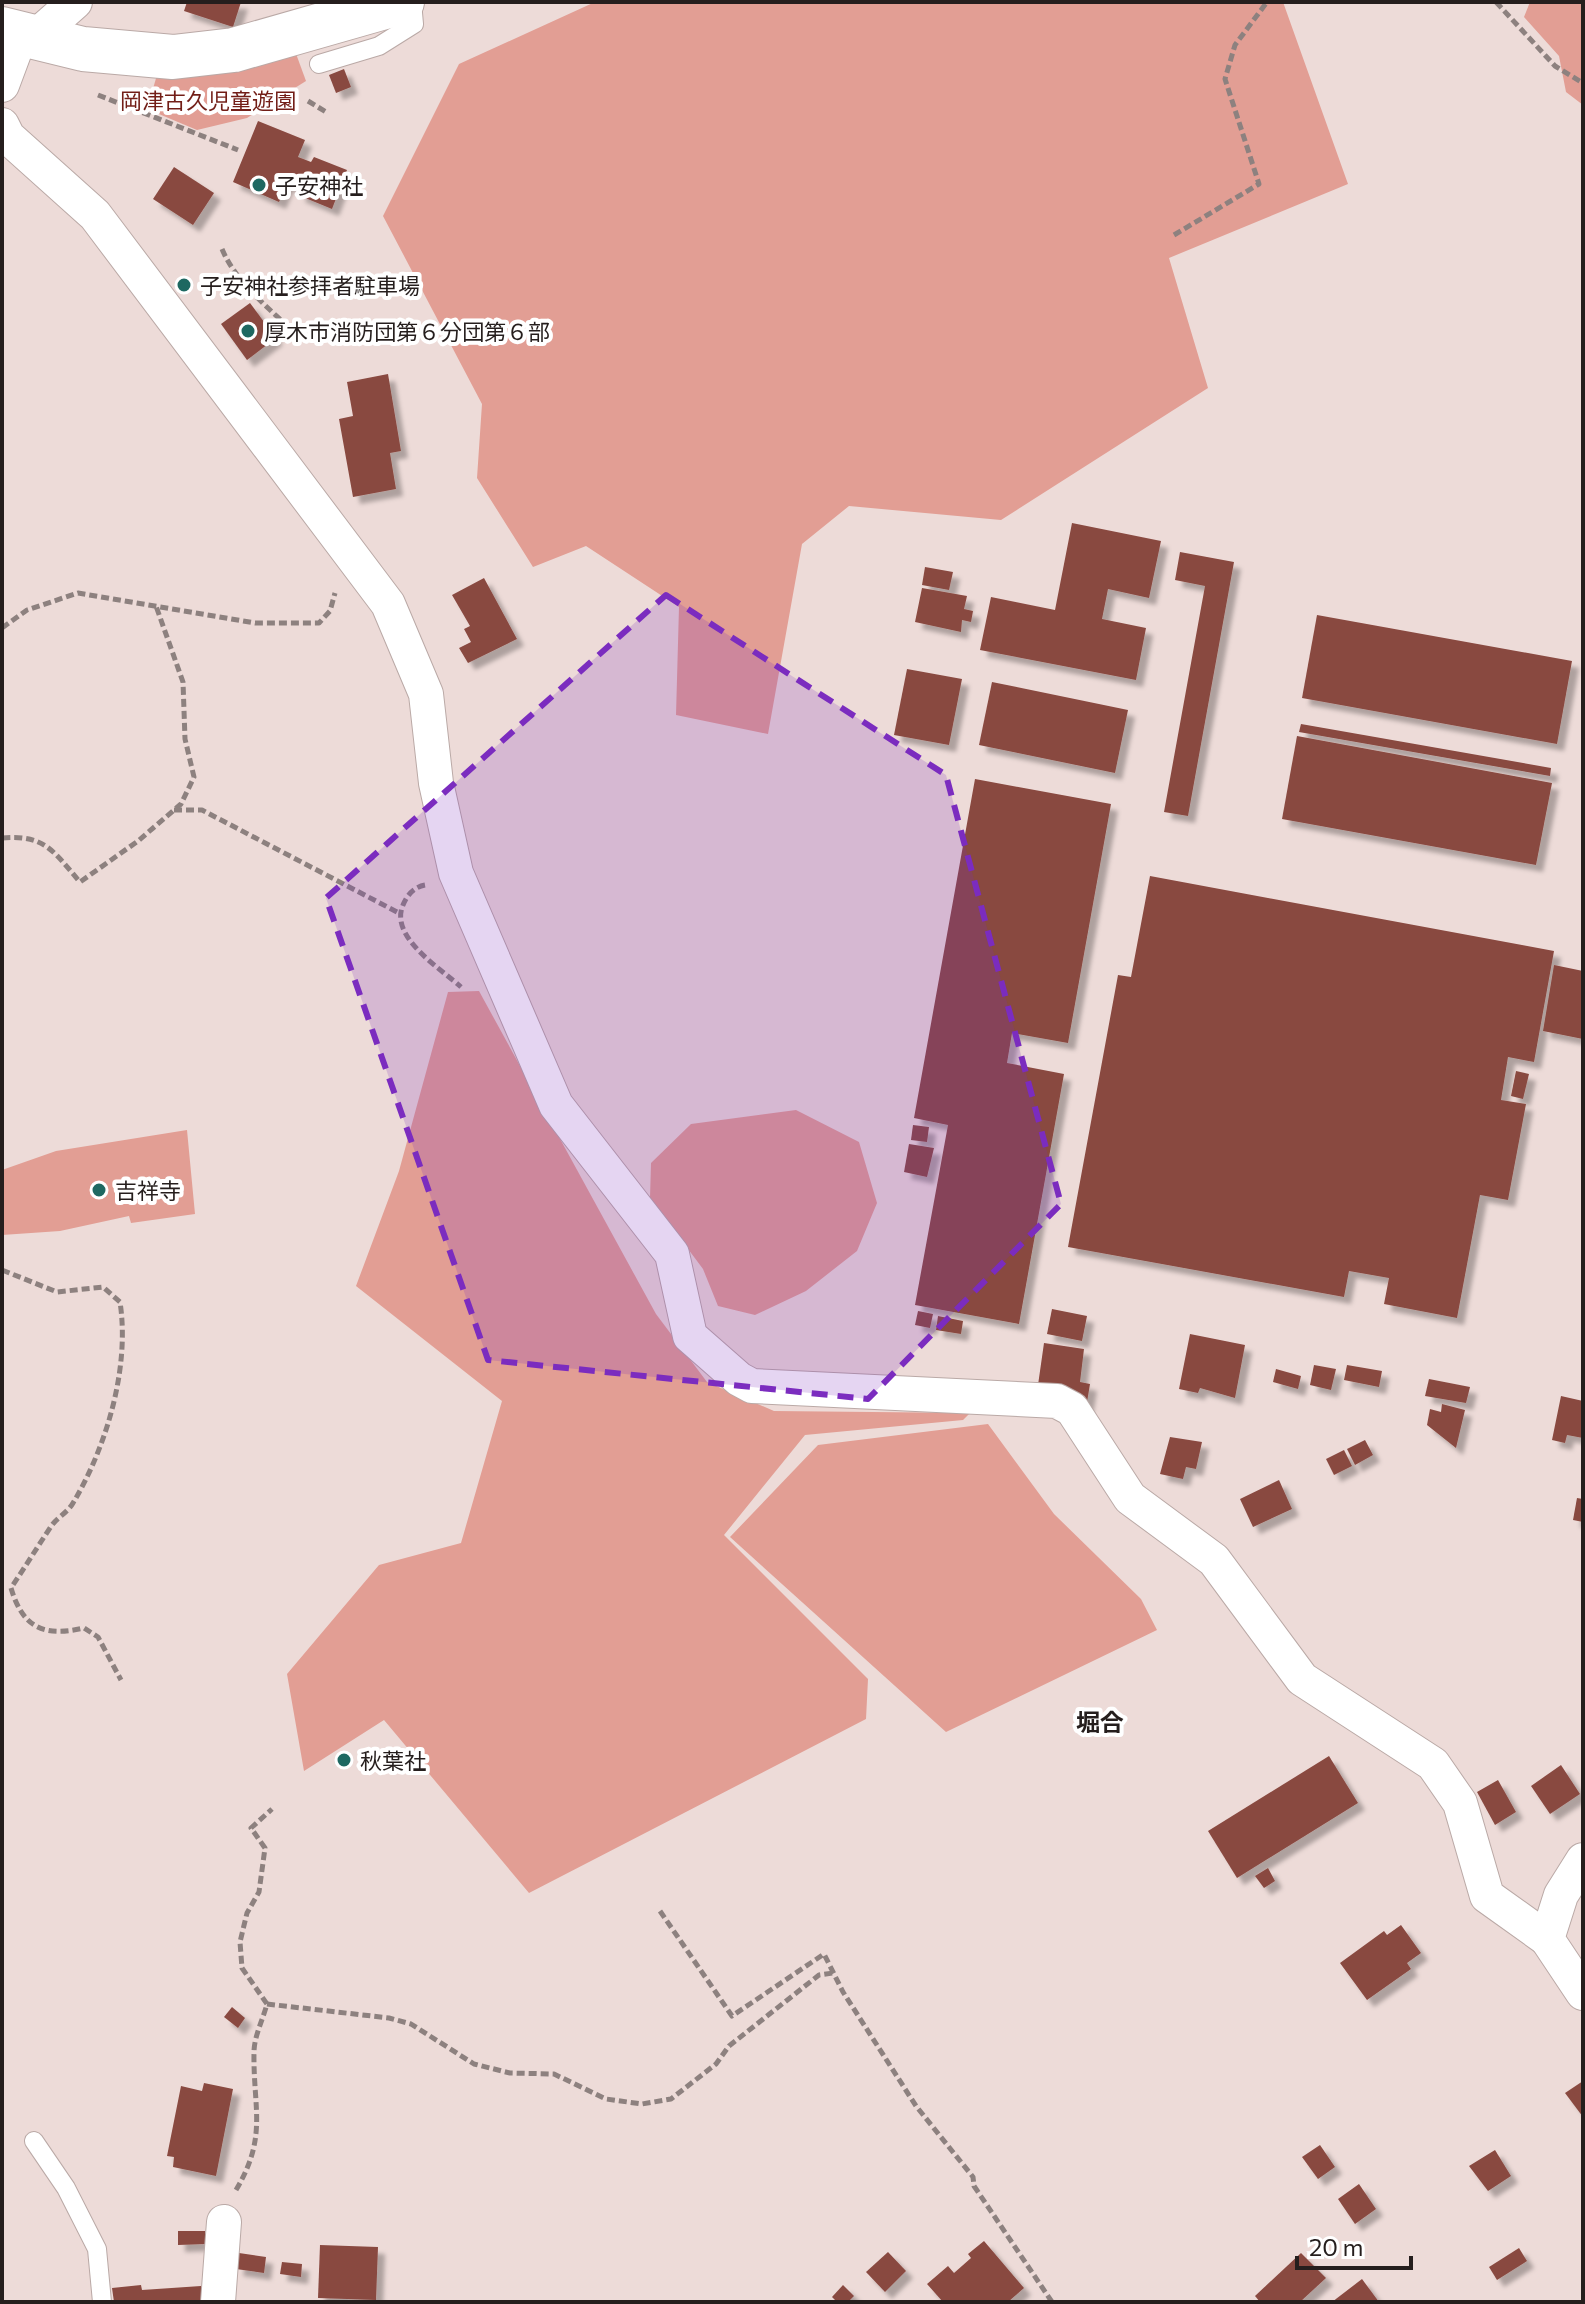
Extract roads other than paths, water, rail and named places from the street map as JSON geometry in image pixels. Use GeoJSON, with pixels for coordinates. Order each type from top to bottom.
{"type":"FeatureCollection","features":[{"type":"Feature","properties":{"kind":"street"},"geometry":{"type":"LineString","coordinates":[[2,85],[18,34],[75,2]]}},
{"type":"Feature","properties":{"kind":"street"},"geometry":{"type":"LineString","coordinates":[[18,34],[113,53],[173,57],[234,50],[402,2]]}},
{"type":"Feature","properties":{"kind":"street"},"geometry":{"type":"LineString","coordinates":[[2,125],[8,137],[95,215],[388,604],[426,694],[436,783],[460,880],[556,1105],[672,1254],[690,1336],[739,1379],[752,1386],[1057,1401],[1072,1409],[1130,1498],[1214,1560],[1302,1679],[1433,1764],[1460,1803],[1487,1896],[1547,1939],[1583,1993]]}},
{"type":"Feature","properties":{"kind":"street"},"geometry":{"type":"LineString","coordinates":[[1547,1939],[1561,1895],[1583,1860]]}},
{"type":"Feature","properties":{"kind":"street"},"geometry":{"type":"LineString","coordinates":[[218,2302],[224,2222]]}},
{"type":"Feature","properties":{"kind":"lane"},"geometry":{"type":"LineString","coordinates":[[319,64],[379,46],[414,24],[412,2]]}},
{"type":"Feature","properties":{"kind":"lane"},"geometry":{"type":"LineString","coordinates":[[34,2141],[66,2188],[97,2249],[102,2302]]}},
{"type":"Feature","properties":{"kind":"place","name":"子安神社"},"geometry":{"type":"Point","coordinates":[259,185]}},
{"type":"Feature","properties":{"kind":"place","name":"子安神社参拝者駐車場"},"geometry":{"type":"Point","coordinates":[184,285]}},
{"type":"Feature","properties":{"kind":"place","name":"厚木市消防団第６分団第６部"},"geometry":{"type":"Point","coordinates":[248,331]}},
{"type":"Feature","properties":{"kind":"place","name":"吉祥寺"},"geometry":{"type":"Point","coordinates":[99,1190]}},
{"type":"Feature","properties":{"kind":"place","name":"秋葉社"},"geometry":{"type":"Point","coordinates":[344,1760]}},
{"type":"Feature","properties":{"kind":"district","name":"堀合"},"geometry":{"type":"Point","coordinates":[1100,1721]}},
{"type":"Feature","properties":{"kind":"park label","name":"岡津古久児童遊園"},"geometry":{"type":"Point","coordinates":[208,100]}}]}
